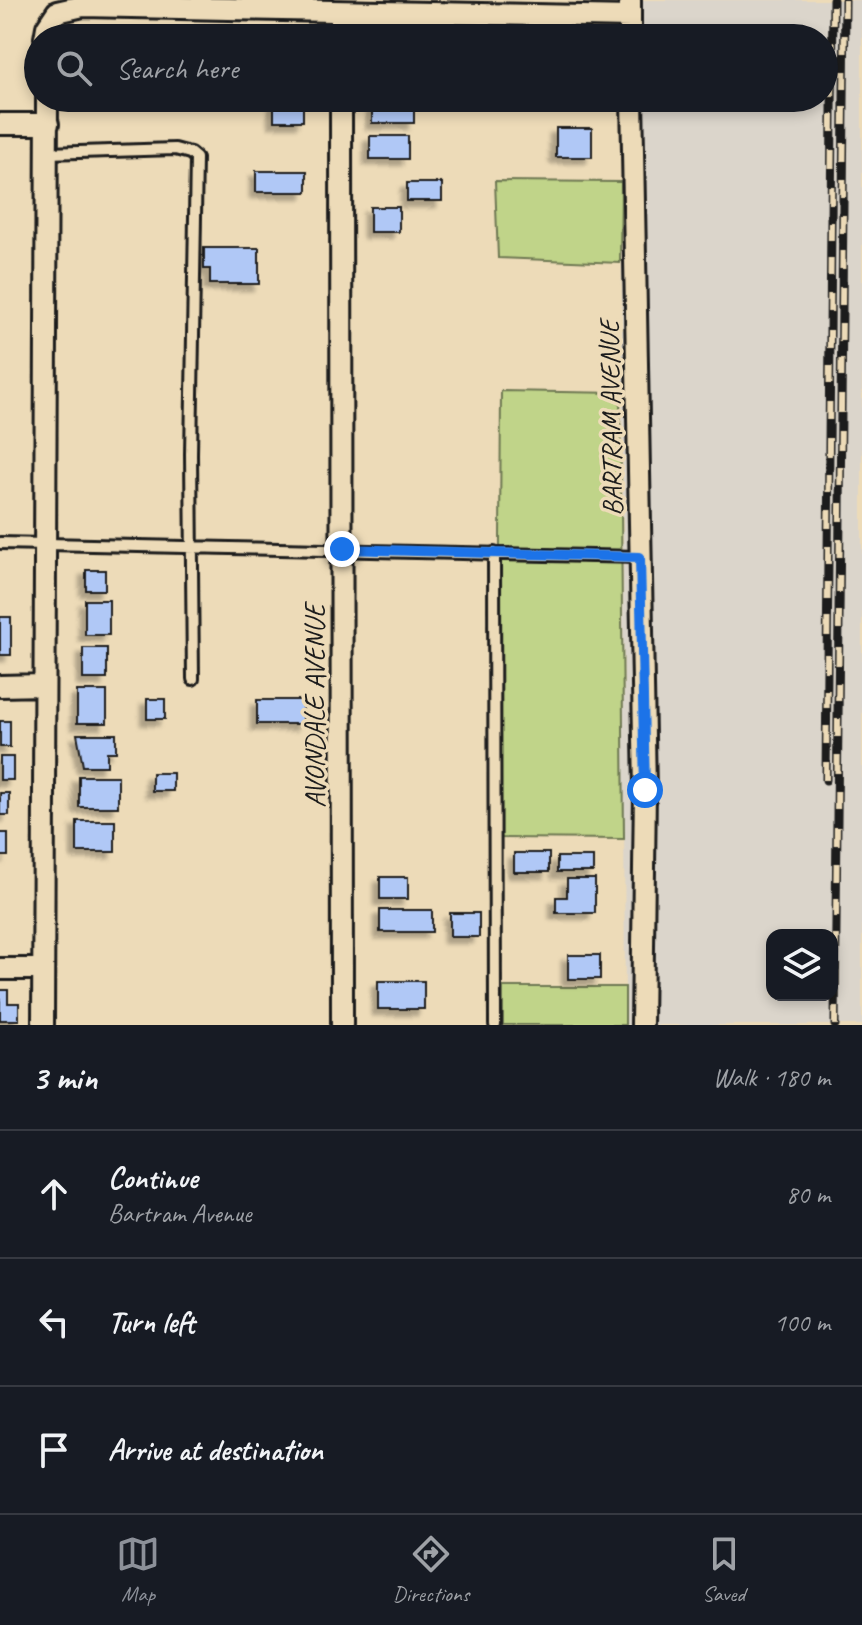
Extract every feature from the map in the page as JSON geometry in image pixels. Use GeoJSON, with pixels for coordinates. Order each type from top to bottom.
{"type":"FeatureCollection","features":[{"type":"Feature","properties":{"kind":"street"},"geometry":{"type":"LineString","coordinates":[[49,24],[57,12],[83,6],[630,18]]}},
{"type":"Feature","properties":{"kind":"street"},"geometry":{"type":"LineString","coordinates":[[341,14],[341,24]]}},
{"type":"Feature","properties":{"kind":"street"},"geometry":{"type":"LineString","coordinates":[[43,1025],[48,112]]}},
{"type":"Feature","properties":{"kind":"street","name":"AVONDALE AVENUE"},"geometry":{"type":"LineString","coordinates":[[341,112],[342,1025]]}},
{"type":"Feature","properties":{"kind":"street","name":"BARTRAM AVENUE"},"geometry":{"type":"LineString","coordinates":[[632,112],[645,790],[642,1025]]}},
{"type":"Feature","properties":{"kind":"street"},"geometry":{"type":"LineString","coordinates":[[0,124],[48,124]]}},
{"type":"Feature","properties":{"kind":"street"},"geometry":{"type":"LineString","coordinates":[[0,686],[43,685]]}},
{"type":"Feature","properties":{"kind":"street"},"geometry":{"type":"LineString","coordinates":[[0,969],[42,969]]}},
{"type":"Feature","properties":{"kind":"lane"},"geometry":{"type":"LineString","coordinates":[[47,153],[175,149],[196,158],[193,679]]}},
{"type":"Feature","properties":{"kind":"lane"},"geometry":{"type":"LineString","coordinates":[[0,543],[640,557]]}},
{"type":"Feature","properties":{"kind":"lane"},"geometry":{"type":"LineString","coordinates":[[494,553],[495,1025]]}},
{"type":"Feature","properties":{"kind":"shaded area"},"geometry":{"type":"Polygon","coordinates":[[[621,0],[862,0],[862,1025],[625,1025],[621,112],[838,112],[838,24],[621,24],[621,0]]]}},
{"type":"Feature","properties":{"kind":"green space"},"geometry":{"type":"Polygon","coordinates":[[[495,181],[621,182],[620,263],[498,258],[495,181]]]}},
{"type":"Feature","properties":{"kind":"green space"},"geometry":{"type":"Polygon","coordinates":[[[501,391],[620,393],[624,839],[498,838],[501,391]]]}},
{"type":"Feature","properties":{"kind":"green space"},"geometry":{"type":"Polygon","coordinates":[[[503,987],[625,987],[625,1025],[503,1025],[503,987]]]}},
{"type":"Feature","properties":{"kind":"building"},"geometry":{"type":"Polygon","coordinates":[[[274,112],[303,112],[303,121],[274,121],[274,112]]]}},
{"type":"Feature","properties":{"kind":"building"},"geometry":{"type":"Polygon","coordinates":[[[372,112],[414,112],[414,123],[372,123],[372,112]]]}},
{"type":"Feature","properties":{"kind":"building"},"geometry":{"type":"Polygon","coordinates":[[[556,128],[592,128],[592,157],[556,157],[556,128]]]}},
{"type":"Feature","properties":{"kind":"building"},"geometry":{"type":"Polygon","coordinates":[[[370,136],[408,136],[408,159],[370,159],[370,136]]]}},
{"type":"Feature","properties":{"kind":"building"},"geometry":{"type":"Polygon","coordinates":[[[256,171],[307,171],[307,192],[256,192],[256,171]]]}},
{"type":"Feature","properties":{"kind":"building"},"geometry":{"type":"Polygon","coordinates":[[[407,183],[442,183],[442,201],[407,201],[407,183]]]}},
{"type":"Feature","properties":{"kind":"building"},"geometry":{"type":"Polygon","coordinates":[[[370,207],[399,207],[399,232],[370,232],[370,207]]]}},
{"type":"Feature","properties":{"kind":"building"},"geometry":{"type":"Polygon","coordinates":[[[204,248],[259,248],[259,284],[210,284],[210,269],[204,269],[204,248]]]}},
{"type":"Feature","properties":{"kind":"building"},"geometry":{"type":"Polygon","coordinates":[[[86,570],[105,570],[105,590],[86,590],[86,570]]]}},
{"type":"Feature","properties":{"kind":"building"},"geometry":{"type":"Polygon","coordinates":[[[85,600],[109,600],[109,635],[85,635],[85,600]]]}},
{"type":"Feature","properties":{"kind":"building"},"geometry":{"type":"Polygon","coordinates":[[[0,617],[11,617],[11,655],[0,655],[0,617]]]}},
{"type":"Feature","properties":{"kind":"building"},"geometry":{"type":"Polygon","coordinates":[[[83,648],[107,648],[107,679],[83,679],[83,648]]]}},
{"type":"Feature","properties":{"kind":"building"},"geometry":{"type":"Polygon","coordinates":[[[77,691],[107,691],[107,723],[77,723],[77,691]]]}},
{"type":"Feature","properties":{"kind":"building"},"geometry":{"type":"Polygon","coordinates":[[[147,699],[165,699],[165,719],[147,719],[147,699]]]}},
{"type":"Feature","properties":{"kind":"building"},"geometry":{"type":"Polygon","coordinates":[[[257,700],[303,700],[303,724],[257,724],[257,700]]]}},
{"type":"Feature","properties":{"kind":"building"},"geometry":{"type":"Polygon","coordinates":[[[0,721],[10,721],[10,747],[0,747],[0,721]]]}},
{"type":"Feature","properties":{"kind":"building"},"geometry":{"type":"Polygon","coordinates":[[[77,734],[116,734],[116,752],[107,752],[107,766],[83,766],[77,734]]]}},
{"type":"Feature","properties":{"kind":"building"},"geometry":{"type":"Polygon","coordinates":[[[0,757],[13,757],[13,780],[0,780],[0,757]]]}},
{"type":"Feature","properties":{"kind":"building"},"geometry":{"type":"Polygon","coordinates":[[[152,773],[173,773],[173,791],[152,791],[152,773]]]}},
{"type":"Feature","properties":{"kind":"building"},"geometry":{"type":"Polygon","coordinates":[[[79,776],[118,776],[118,807],[79,807],[79,776]]]}},
{"type":"Feature","properties":{"kind":"building"},"geometry":{"type":"Polygon","coordinates":[[[0,793],[9,793],[9,815],[0,815],[0,793]]]}},
{"type":"Feature","properties":{"kind":"building"},"geometry":{"type":"Polygon","coordinates":[[[77,821],[115,821],[115,852],[77,852],[77,821]]]}},
{"type":"Feature","properties":{"kind":"building"},"geometry":{"type":"Polygon","coordinates":[[[0,833],[8,833],[8,856],[0,856],[0,833]]]}},
{"type":"Feature","properties":{"kind":"building"},"geometry":{"type":"Polygon","coordinates":[[[514,853],[549,853],[549,872],[514,872],[514,853]]]}},
{"type":"Feature","properties":{"kind":"building"},"geometry":{"type":"Polygon","coordinates":[[[557,857],[593,857],[593,872],[557,872],[557,857]]]}},
{"type":"Feature","properties":{"kind":"building"},"geometry":{"type":"Polygon","coordinates":[[[380,877],[408,877],[408,899],[380,899],[380,877]]]}},
{"type":"Feature","properties":{"kind":"building"},"geometry":{"type":"Polygon","coordinates":[[[567,879],[595,879],[595,913],[556,913],[556,897],[567,897],[567,879]]]}},
{"type":"Feature","properties":{"kind":"building"},"geometry":{"type":"Polygon","coordinates":[[[380,910],[432,910],[432,932],[380,932],[380,910]]]}},
{"type":"Feature","properties":{"kind":"building"},"geometry":{"type":"Polygon","coordinates":[[[450,913],[479,913],[479,937],[450,937],[450,913]]]}},
{"type":"Feature","properties":{"kind":"building"},"geometry":{"type":"Polygon","coordinates":[[[568,955],[600,955],[600,979],[568,979],[568,955]]]}},
{"type":"Feature","properties":{"kind":"building"},"geometry":{"type":"Polygon","coordinates":[[[378,981],[424,981],[424,1009],[378,1009],[378,981]]]}},
{"type":"Feature","properties":{"kind":"building"},"geometry":{"type":"Polygon","coordinates":[[[0,990],[8,990],[8,1003],[19,1003],[19,1020],[0,1020],[0,990]]]}},
{"type":"Feature","properties":{"kind":"railway"},"geometry":{"type":"LineString","coordinates":[[833,0],[833,24]]}},
{"type":"Feature","properties":{"kind":"railway"},"geometry":{"type":"LineString","coordinates":[[835,1025],[845,0]]}},
{"type":"Feature","properties":{"kind":"railway"},"geometry":{"type":"LineString","coordinates":[[826,780],[832,112]]}},
{"type":"Feature","properties":{"kind":"route"},"geometry":{"type":"LineString","coordinates":[[342,549],[640,557],[645,790]]}}]}
